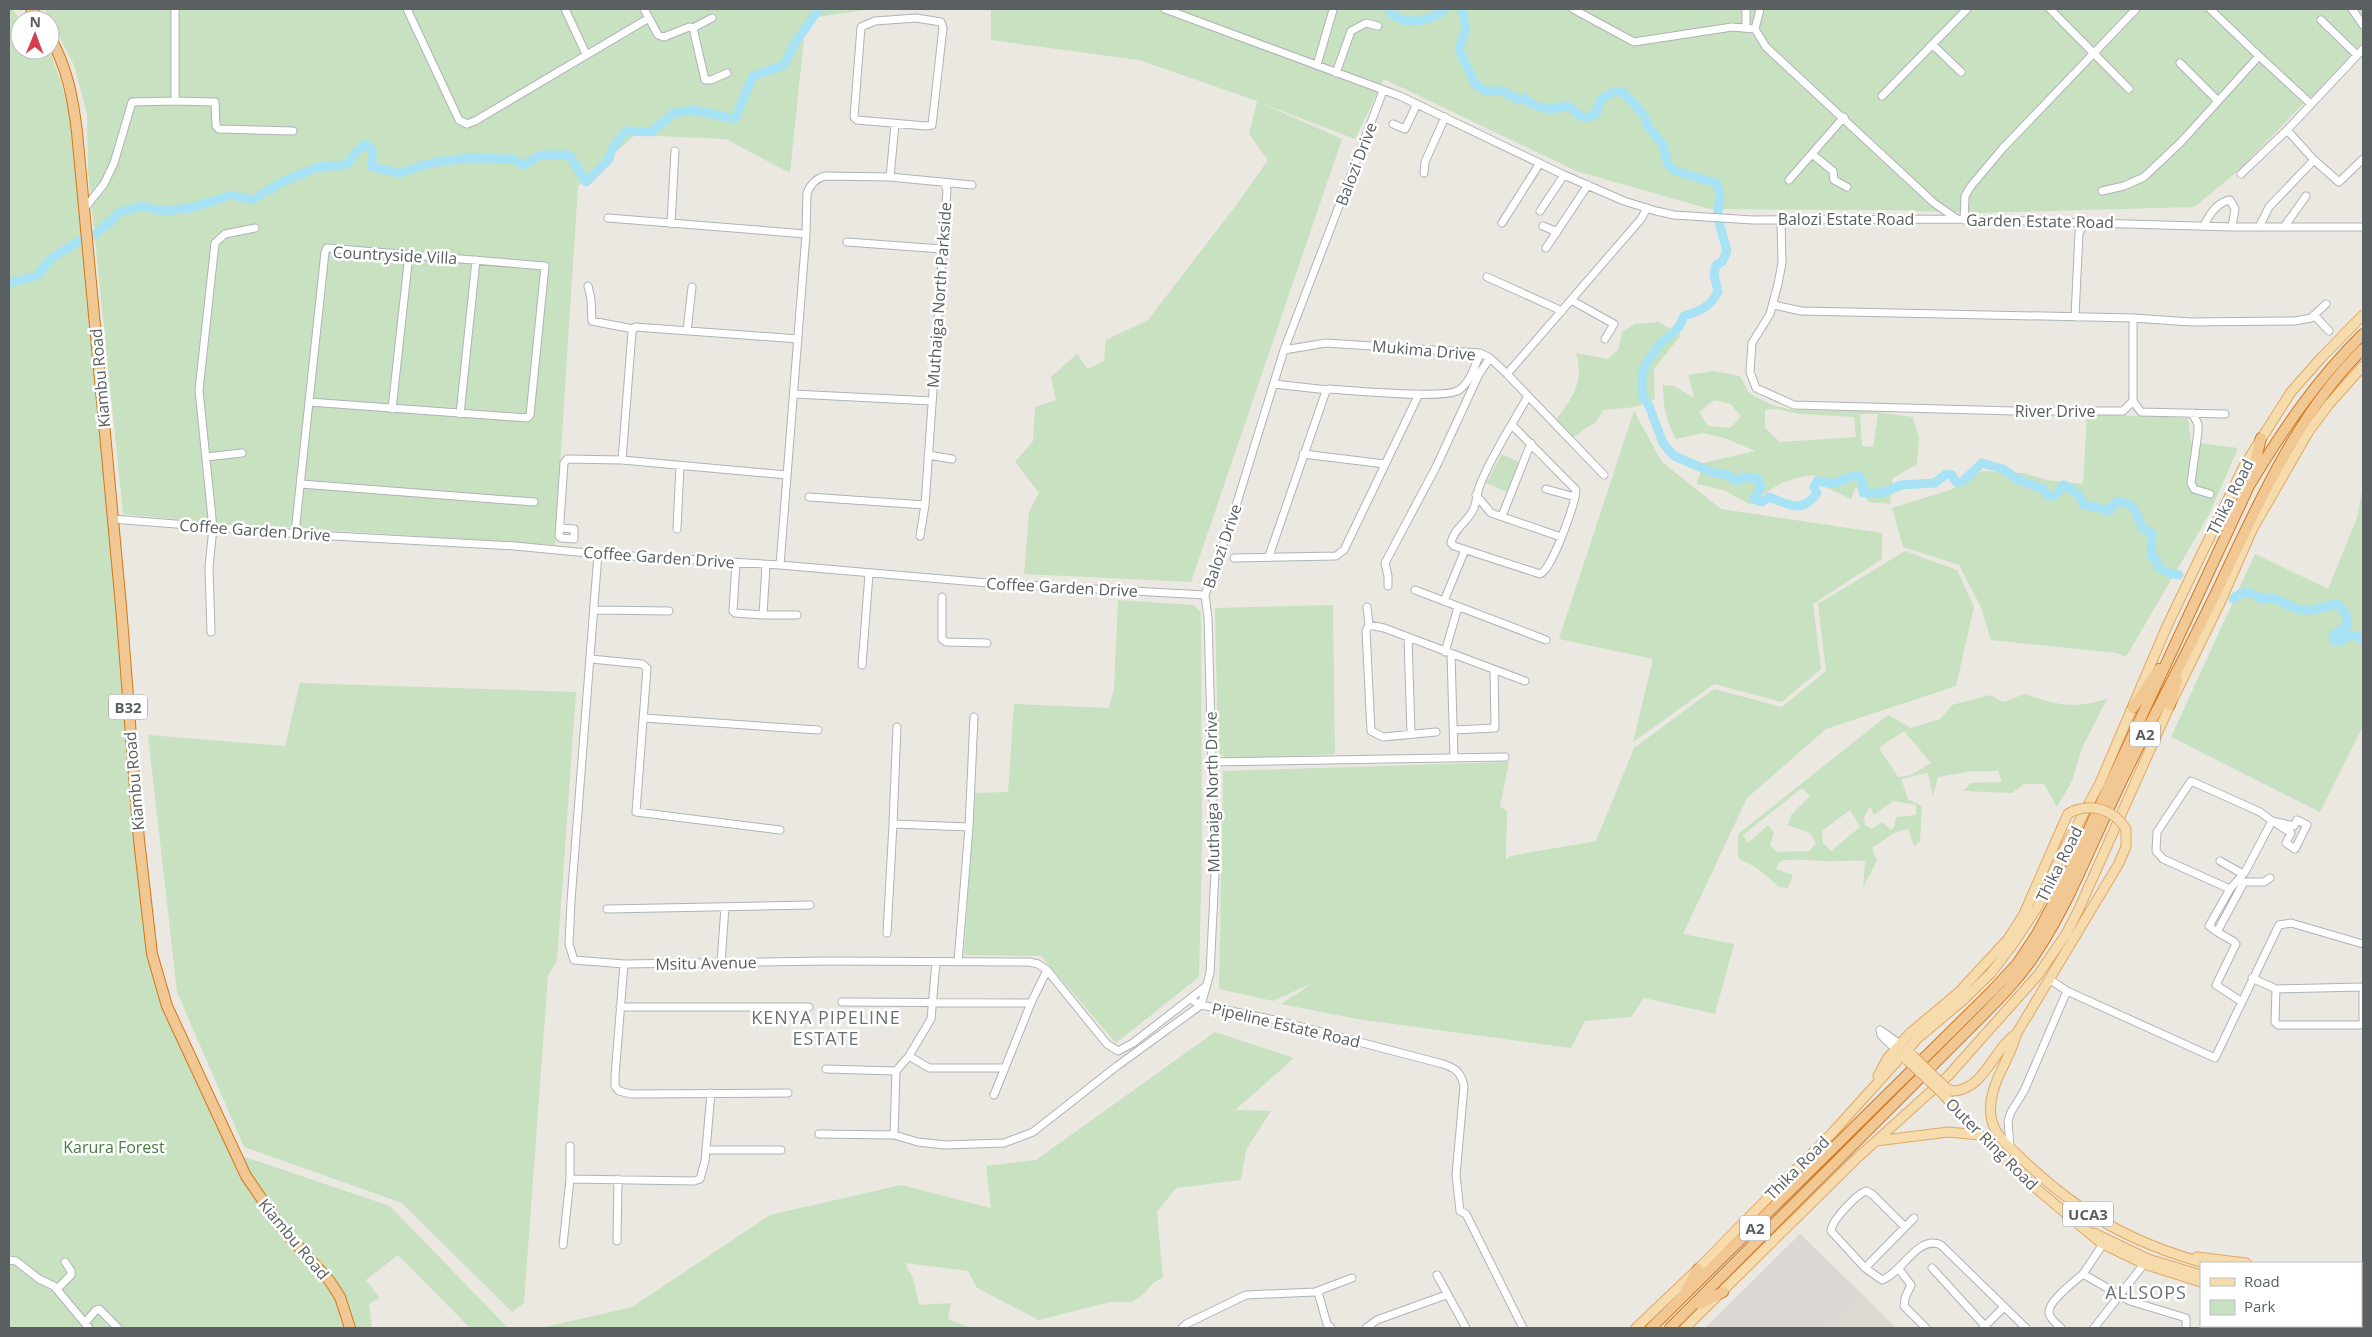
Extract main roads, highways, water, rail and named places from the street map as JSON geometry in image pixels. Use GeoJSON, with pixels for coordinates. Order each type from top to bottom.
{"type":"FeatureCollection","features":[{"type":"Feature","properties":{"kind":"highway","name":"Kiambu Road"},"geometry":{"type":"LineString","coordinates":[[60,58],[73,100],[112,519],[139,840],[152,954],[158,980],[168,1006],[246,1176],[283,1230],[329,1280],[340,1297],[350,1328]]}},
{"type":"Feature","properties":{"kind":"highway","name":"Thika Road"},"geometry":{"type":"LineString","coordinates":[[1651,1328],[1935,1050],[2017,964],[2037,934],[2061,889],[2249,486],[2284,429],[2310,394],[2363,334]]}},
{"type":"Feature","properties":{"kind":"highway","name":"Thika Road"},"geometry":{"type":"LineString","coordinates":[[1670,1328],[1695,1306],[1729,1267],[1988,1009],[2036,954],[2067,899],[2125,773],[2270,478],[2296,435],[2352,360],[2363,349]]}},
{"type":"Feature","properties":{"kind":"highway"},"geometry":{"type":"LineString","coordinates":[[2249,486],[2261,438]]}},
{"type":"Feature","properties":{"kind":"highway"},"geometry":{"type":"LineString","coordinates":[[2236,550],[2253,528]]}},
{"type":"Feature","properties":{"kind":"highway"},"geometry":{"type":"LineString","coordinates":[[2133,708],[2164,659],[2170,654]]}},
{"type":"Feature","properties":{"kind":"highway"},"geometry":{"type":"LineString","coordinates":[[2170,705],[2181,662]]}},
{"type":"Feature","properties":{"kind":"highway"},"geometry":{"type":"LineString","coordinates":[[1684,1295],[1698,1269]]}},
{"type":"Feature","properties":{"kind":"highway"},"geometry":{"type":"LineString","coordinates":[[1695,1306],[1723,1292]]}},
{"type":"Feature","properties":{"kind":"main road","name":"Thika Road"},"geometry":{"type":"LineString","coordinates":[[1636,1328],[1698,1269],[1868,1094],[1904,1052],[1990,973],[2021,933],[2037,908],[2061,855],[2100,783],[2191,574],[2232,490],[2261,438],[2292,392],[2321,358],[2363,315]]}},
{"type":"Feature","properties":{"kind":"main road"},"geometry":{"type":"LineString","coordinates":[[1945,1090],[1960,1091],[1973,1084],[2005,1042],[2016,1033],[2043,990],[2070,935],[2170,705],[2220,603],[2253,528],[2309,430],[2363,366]]}},
{"type":"Feature","properties":{"kind":"main road"},"geometry":{"type":"LineString","coordinates":[[1686,1328],[1875,1141],[1948,1076],[2038,975],[2070,935],[2118,865],[2126,847],[2126,829],[2113,815],[2103,810],[2087,807],[2072,811],[2062,827],[2021,918],[2008,939],[1959,992],[1909,1034],[1904,1052]]}},
{"type":"Feature","properties":{"kind":"main road"},"geometry":{"type":"LineString","coordinates":[[2021,918],[2021,933]]}},
{"type":"Feature","properties":{"kind":"main road"},"geometry":{"type":"LineString","coordinates":[[1909,1034],[1931,1028]]}},
{"type":"Feature","properties":{"kind":"main road","name":"Outer Ring Road"},"geometry":{"type":"LineString","coordinates":[[2016,1033],[1993,1088],[1990,1107],[1994,1131],[2054,1189],[2094,1218],[2124,1234],[2201,1262]]}},
{"type":"Feature","properties":{"kind":"main road","name":"Outer Ring Road"},"geometry":{"type":"LineString","coordinates":[[1904,1052],[1945,1090],[1980,1135],[2045,1197],[2103,1244],[2144,1264],[2200,1282]]}},
{"type":"Feature","properties":{"kind":"main road"},"geometry":{"type":"LineString","coordinates":[[1875,1141],[1948,1132],[1980,1135]]}},
{"type":"Feature","properties":{"kind":"main road","name":"Outer Ring Road"},"geometry":{"type":"LineString","coordinates":[[2086,1230],[2148,1259],[2200,1275]]}},
{"type":"Feature","properties":{"kind":"main road","name":"Outer Ring Road"},"geometry":{"type":"LineString","coordinates":[[2182,1255],[2238,1262]]}},
{"type":"Feature","properties":{"kind":"waterway"},"geometry":{"type":"LineString","coordinates":[[95,235],[120,212],[142,206],[162,211],[190,208],[232,195],[252,200],[284,181],[318,167],[346,165],[365,144],[372,150],[372,167],[400,173],[431,163],[467,158],[513,159],[523,165],[541,155],[569,155],[586,182],[609,159],[612,149],[626,131],[651,132],[674,113],[694,110],[735,119],[753,76],[784,65],[795,43],[819,9]]}},
{"type":"Feature","properties":{"kind":"waterway"},"geometry":{"type":"LineString","coordinates":[[1388,9],[1400,19],[1408,21],[1423,20],[1445,9]]}},
{"type":"Feature","properties":{"kind":"waterway"},"geometry":{"type":"LineString","coordinates":[[1462,9],[1466,29],[1459,49],[1475,84],[1486,91],[1503,91],[1519,100],[1525,98],[1540,107],[1550,109],[1568,106],[1580,116],[1587,118],[1596,113],[1600,100],[1613,92],[1623,92],[1644,115],[1648,126],[1663,145],[1668,164],[1673,170],[1716,183],[1720,194],[1718,213]]}},
{"type":"Feature","properties":{"kind":"waterway"},"geometry":{"type":"LineString","coordinates":[[1719,222],[1727,251],[1722,262],[1716,265],[1714,275],[1718,292],[1704,308],[1684,316],[1679,327],[1659,345],[1647,362],[1642,374],[1642,395],[1649,406],[1663,443],[1674,456],[1714,473],[1726,474],[1736,481],[1746,477],[1758,479],[1761,486],[1754,499],[1762,502],[1769,497],[1795,506],[1806,504],[1811,500],[1817,493],[1814,487],[1817,481],[1837,483],[1858,475],[1863,483],[1863,493],[1882,493],[1901,485],[1935,483],[1946,474],[1952,475],[1956,482],[1962,482],[1982,463],[2003,469],[2017,479],[2043,489],[2048,496],[2054,496],[2064,485],[2078,494],[2084,505],[2108,511],[2118,501],[2128,504],[2137,514],[2142,528],[2152,533],[2151,555],[2157,561],[2158,567],[2168,573],[2179,575]]}},
{"type":"Feature","properties":{"kind":"waterway"},"geometry":{"type":"LineString","coordinates":[[9,283],[36,276],[52,258],[80,240]]}},
{"type":"Feature","properties":{"kind":"waterway"},"geometry":{"type":"LineString","coordinates":[[2233,599],[2240,594],[2247,593],[2261,599],[2279,600],[2297,609],[2308,610],[2338,604],[2347,617],[2347,626],[2333,635],[2334,641],[2342,641],[2349,635],[2361,637],[2363,641]]}},
{"type":"Feature","properties":{"kind":"district","name":"KENYA PIPELINE ESTATE"},"geometry":{"type":"Point","coordinates":[826,1027]}},
{"type":"Feature","properties":{"kind":"district","name":"ALLSOPS"},"geometry":{"type":"Point","coordinates":[2146,1292]}},
{"type":"Feature","properties":{"kind":"park label","name":"Karura Forest"},"geometry":{"type":"Point","coordinates":[114,1147]}}]}
